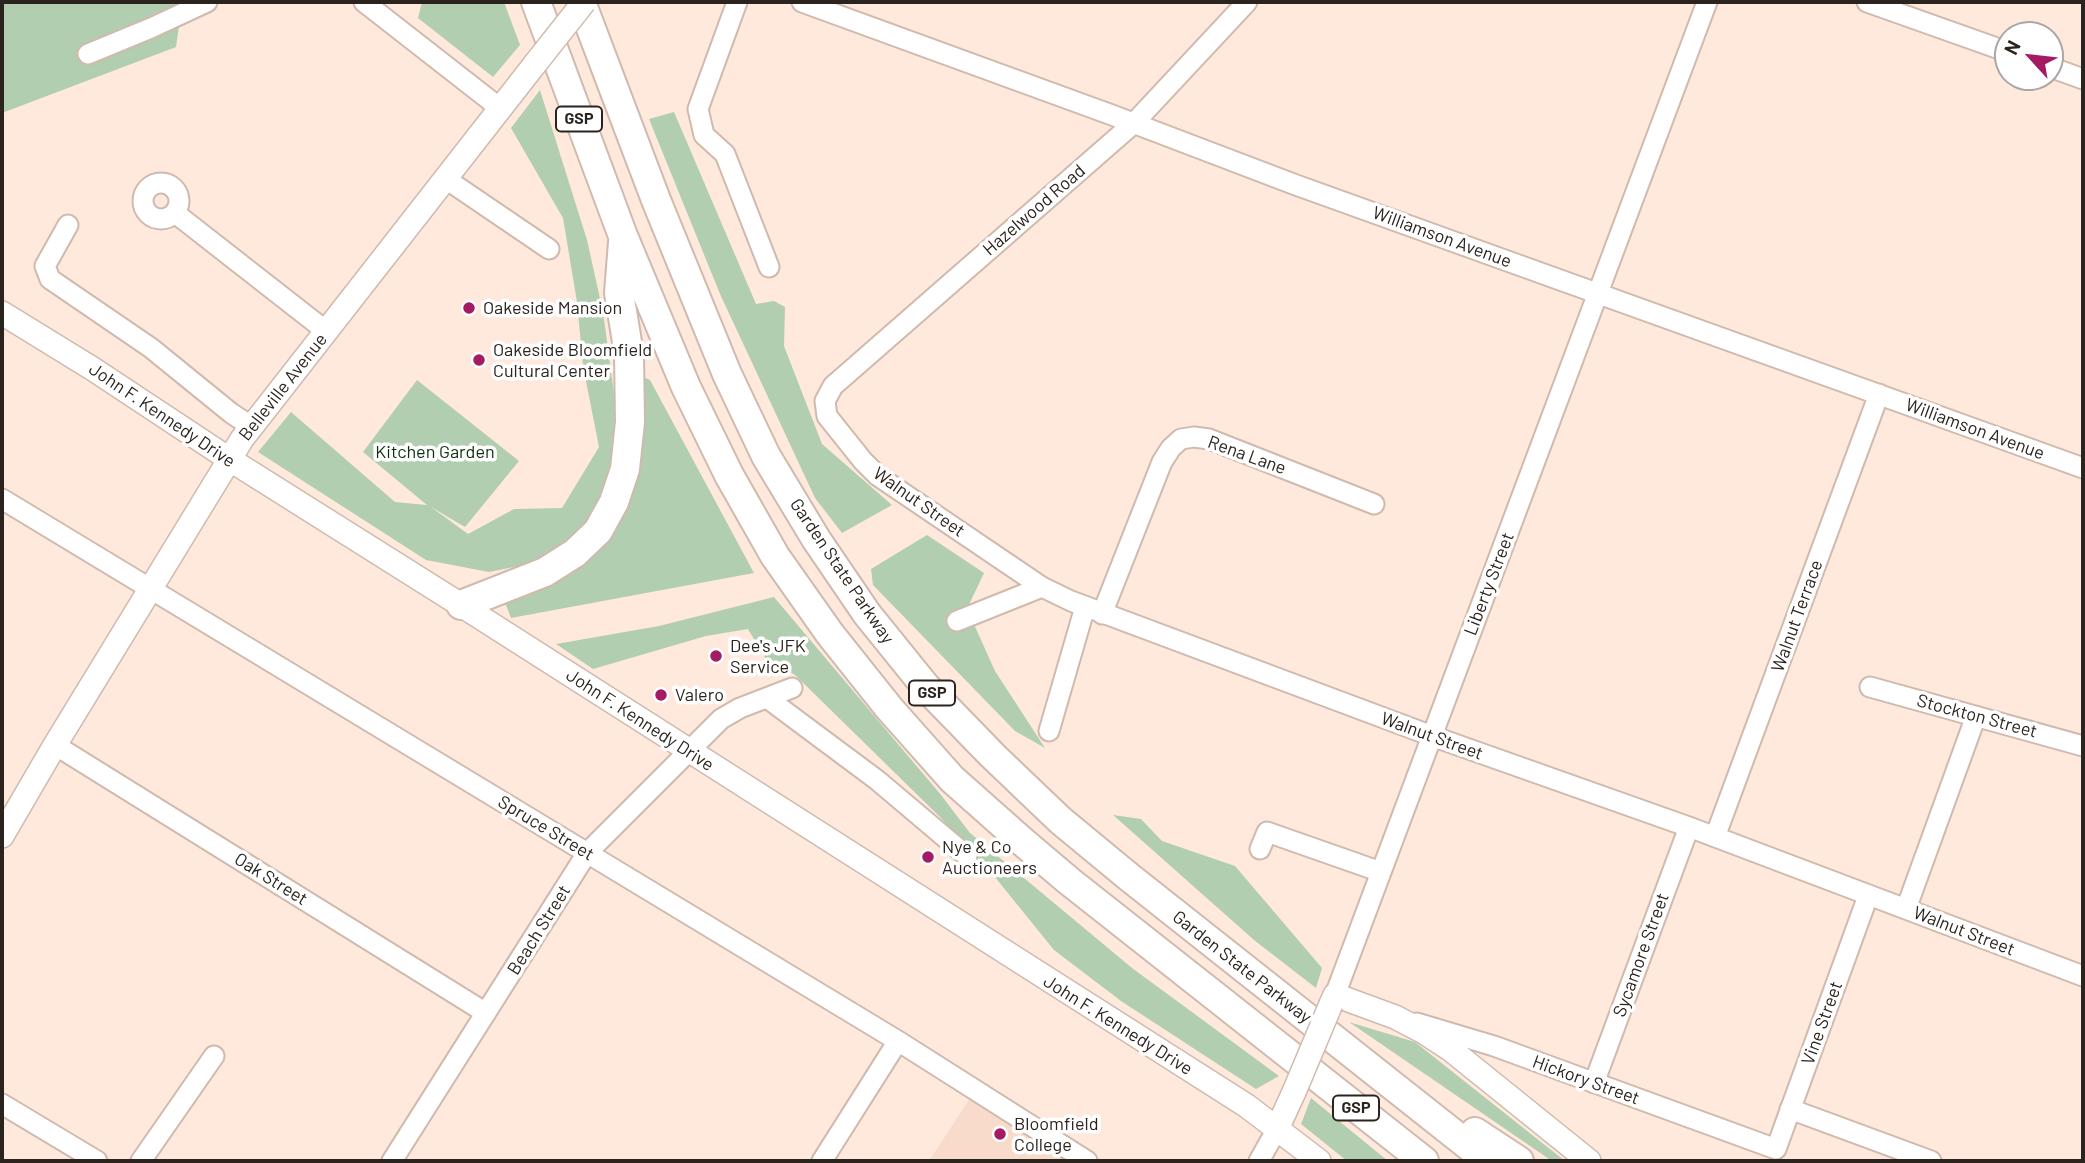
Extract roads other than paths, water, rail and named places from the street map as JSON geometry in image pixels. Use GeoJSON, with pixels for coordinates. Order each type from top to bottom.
{"type":"FeatureCollection","features":[{"type":"Feature","properties":{"kind":"highway","name":"GSP"},"geometry":{"type":"LineString","coordinates":[[536,2],[623,236],[687,387],[735,486],[775,556],[830,634],[889,708],[952,779],[1023,842],[1424,1161]]}},
{"type":"Feature","properties":{"kind":"highway","name":"Garden State Parkway"},"geometry":{"type":"LineString","coordinates":[[583,2],[656,200],[727,374],[766,456],[816,539],[867,614],[926,687],[1060,820],[1327,1008],[1488,1161]]}},
{"type":"Feature","properties":{"kind":"highway"},"geometry":{"type":"LineString","coordinates":[[461,605],[545,572],[575,553],[598,531],[614,502],[625,469],[630,422],[629,354],[619,293],[623,236]]}},
{"type":"Feature","properties":{"kind":"highway"},"geometry":{"type":"LineString","coordinates":[[1327,1008],[1519,1161]]}},
{"type":"Feature","properties":{"kind":"highway"},"geometry":{"type":"LineString","coordinates":[[1287,1054],[1411,1161]]}},
{"type":"Feature","properties":{"kind":"main road","name":"Belleville Avenue"},"geometry":{"type":"LineString","coordinates":[[2,836],[229,460],[326,331],[583,2]]}},
{"type":"Feature","properties":{"kind":"main road","name":"John F. Kennedy Drive"},"geometry":{"type":"LineString","coordinates":[[2,313],[1247,1106],[1319,1161]]}},
{"type":"Feature","properties":{"kind":"main road"},"geometry":{"type":"LineString","coordinates":[[1327,1008],[1395,1017],[1424,1032],[1450,1049],[1589,1161]]}},
{"type":"Feature","properties":{"kind":"main road","name":"Liberty Street"},"geometry":{"type":"LineString","coordinates":[[1277,1129],[1327,1008]]}},
{"type":"Feature","properties":{"kind":"street"},"geometry":{"type":"LineString","coordinates":[[88,54],[206,2]]}},
{"type":"Feature","properties":{"kind":"street"},"geometry":{"type":"LineString","coordinates":[[364,2],[501,109]]}},
{"type":"Feature","properties":{"kind":"street"},"geometry":{"type":"LineString","coordinates":[[737,2],[698,109],[704,135],[725,154],[769,267]]}},
{"type":"Feature","properties":{"kind":"street","name":"Williamson Avenue"},"geometry":{"type":"LineString","coordinates":[[802,2],[1336,199],[2083,468]]}},
{"type":"Feature","properties":{"kind":"street","name":"Hazelwood Road"},"geometry":{"type":"LineString","coordinates":[[827,416],[825,401],[833,386],[1134,123],[1247,2]]}},
{"type":"Feature","properties":{"kind":"street","name":"Liberty Street"},"geometry":{"type":"LineString","coordinates":[[1327,1008],[1381,872],[1707,2]]}},
{"type":"Feature","properties":{"kind":"street"},"geometry":{"type":"LineString","coordinates":[[1867,2],[1994,47]]}},
{"type":"Feature","properties":{"kind":"street"},"geometry":{"type":"LineString","coordinates":[[2064,72],[2083,79]]}},
{"type":"Feature","properties":{"kind":"street"},"geometry":{"type":"LineString","coordinates":[[446,179],[549,250]]}},
{"type":"Feature","properties":{"kind":"street"},"geometry":{"type":"LineString","coordinates":[[175,213],[326,331]]}},
{"type":"Feature","properties":{"kind":"street"},"geometry":{"type":"LineString","coordinates":[[68,225],[45,266],[50,279],[151,348],[252,427]]}},
{"type":"Feature","properties":{"kind":"street","name":"Walnut Terrace"},"geometry":{"type":"LineString","coordinates":[[1715,837],[1879,394]]}},
{"type":"Feature","properties":{"kind":"street","name":"Walnut Street"},"geometry":{"type":"LineString","coordinates":[[827,416],[878,476],[1042,587],[1094,610],[1432,736],[1689,827],[2083,976]]}},
{"type":"Feature","properties":{"kind":"street","name":"Rena Lane"},"geometry":{"type":"LineString","coordinates":[[1094,610],[1162,462],[1181,439],[1209,439],[1374,504]]}},
{"type":"Feature","properties":{"kind":"street","name":"Spruce Street"},"geometry":{"type":"LineString","coordinates":[[2,499],[898,1041],[1087,1161]]}},
{"type":"Feature","properties":{"kind":"street"},"geometry":{"type":"LineString","coordinates":[[957,621],[1042,587]]}},
{"type":"Feature","properties":{"kind":"street"},"geometry":{"type":"LineString","coordinates":[[1049,731],[1094,610]]}},
{"type":"Feature","properties":{"kind":"street","name":"Stockton Street"},"geometry":{"type":"LineString","coordinates":[[1870,687],[2083,746]]}},
{"type":"Feature","properties":{"kind":"street","name":"Beach Street"},"geometry":{"type":"LineString","coordinates":[[392,1161],[587,853],[721,719],[740,708],[792,688]]}},
{"type":"Feature","properties":{"kind":"street"},"geometry":{"type":"LineString","coordinates":[[767,698],[877,780],[967,856]]}},
{"type":"Feature","properties":{"kind":"street"},"geometry":{"type":"LineString","coordinates":[[1906,909],[1976,716]]}},
{"type":"Feature","properties":{"kind":"street","name":"Oak Street"},"geometry":{"type":"LineString","coordinates":[[55,745],[486,1013]]}},
{"type":"Feature","properties":{"kind":"street","name":"Sycamore Street"},"geometry":{"type":"LineString","coordinates":[[1594,1083],[1689,827]]}},
{"type":"Feature","properties":{"kind":"street"},"geometry":{"type":"LineString","coordinates":[[1260,849],[1267,832],[1381,872]]}},
{"type":"Feature","properties":{"kind":"street","name":"Vine Street"},"geometry":{"type":"LineString","coordinates":[[1776,1150],[1868,896]]}},
{"type":"Feature","properties":{"kind":"street","name":"Hickory Street"},"geometry":{"type":"LineString","coordinates":[[1395,1017],[1477,1041],[1776,1150]]}},
{"type":"Feature","properties":{"kind":"street"},"geometry":{"type":"LineString","coordinates":[[822,1161],[898,1041]]}},
{"type":"Feature","properties":{"kind":"street"},"geometry":{"type":"LineString","coordinates":[[141,1161],[214,1056]]}},
{"type":"Feature","properties":{"kind":"street"},"geometry":{"type":"LineString","coordinates":[[2,1104],[97,1161]]}},
{"type":"Feature","properties":{"kind":"street"},"geometry":{"type":"LineString","coordinates":[[1790,1109],[1931,1161]]}},
{"type":"Feature","properties":{"kind":"street","name":"Liberty Street"},"geometry":{"type":"LineString","coordinates":[[1259,1161],[1277,1129]]}},
{"type":"Feature","properties":{"kind":"place","name":"Oakeside Mansion"},"geometry":{"type":"Point","coordinates":[469,308]}},
{"type":"Feature","properties":{"kind":"place","name":"Oakeside Bloomfield Cultural Center"},"geometry":{"type":"Point","coordinates":[479,360]}},
{"type":"Feature","properties":{"kind":"place","name":"Dee's JFK Service"},"geometry":{"type":"Point","coordinates":[716,656]}},
{"type":"Feature","properties":{"kind":"place","name":"Valero"},"geometry":{"type":"Point","coordinates":[661,695]}},
{"type":"Feature","properties":{"kind":"place","name":"Nye & Co Auctioneers"},"geometry":{"type":"Point","coordinates":[928,857]}},
{"type":"Feature","properties":{"kind":"place","name":"Bloomfield College"},"geometry":{"type":"Point","coordinates":[1000,1134]}},
{"type":"Feature","properties":{"kind":"park label","name":"Kitchen Garden"},"geometry":{"type":"Point","coordinates":[435,452]}}]}
